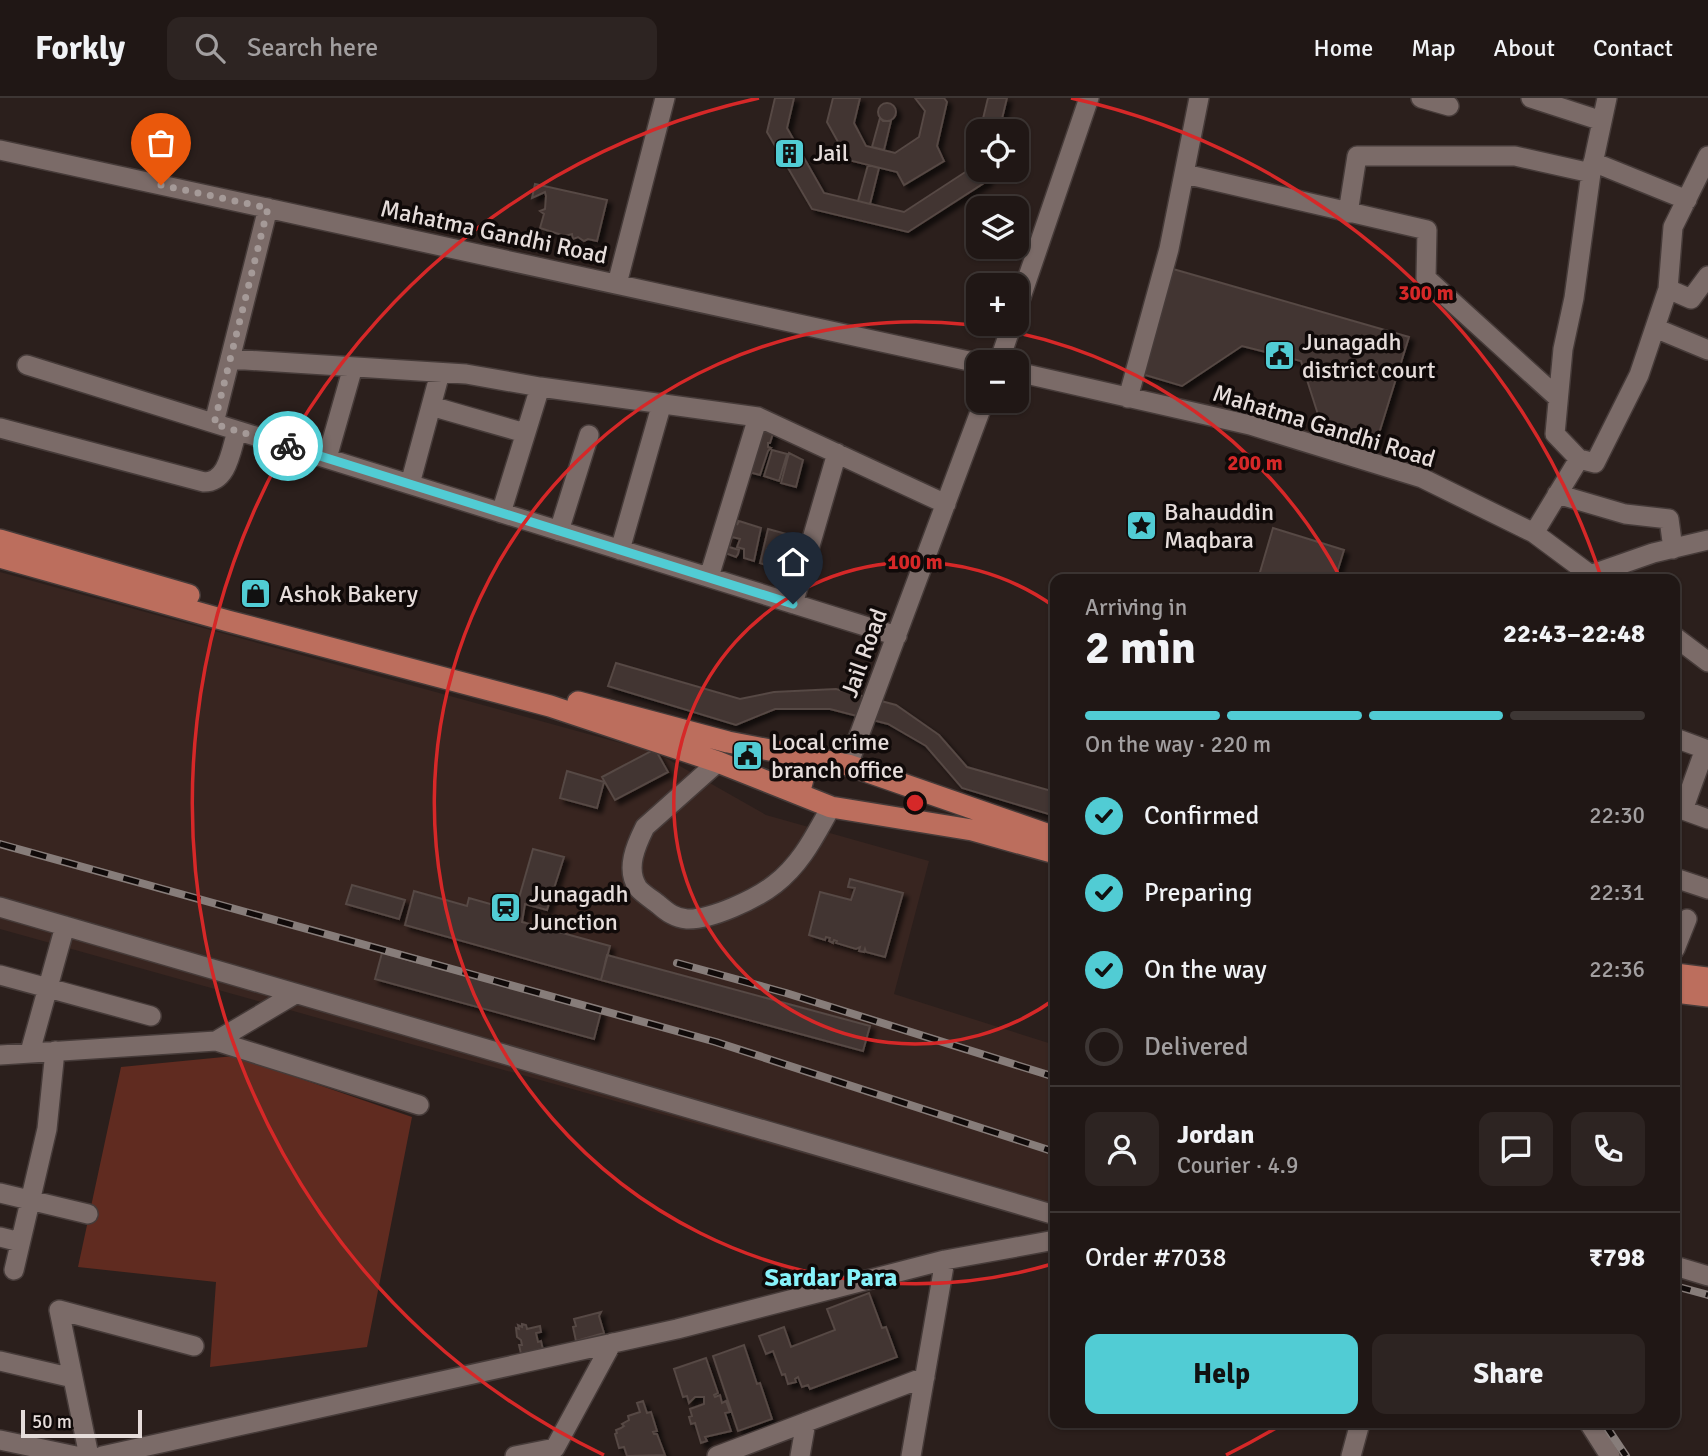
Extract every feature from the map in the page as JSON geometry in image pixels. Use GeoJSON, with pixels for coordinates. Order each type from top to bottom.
{"type":"FeatureCollection","features":[{"type":"Feature","properties":{"kind":"main road"},"geometry":{"type":"LineString","coordinates":[[0,540],[422,661],[729,742],[848,765],[1050,835]]}},
{"type":"Feature","properties":{"kind":"main road"},"geometry":{"type":"LineString","coordinates":[[0,557],[550,706],[718,762],[831,807],[972,830],[1050,852]]}},
{"type":"Feature","properties":{"kind":"main road"},"geometry":{"type":"LineString","coordinates":[[799,794],[809,756]]}},
{"type":"Feature","properties":{"kind":"main road"},"geometry":{"type":"LineString","coordinates":[[901,818],[910,788]]}},
{"type":"Feature","properties":{"kind":"main road"},"geometry":{"type":"LineString","coordinates":[[1680,990],[1708,978]]}},
{"type":"Feature","properties":{"kind":"main road"},"geometry":{"type":"LineString","coordinates":[[1680,991],[1708,996]]}},
{"type":"Feature","properties":{"kind":"street"},"geometry":{"type":"LineString","coordinates":[[617,284],[665,98]]}},
{"type":"Feature","properties":{"kind":"street"},"geometry":{"type":"LineString","coordinates":[[1029,274],[1089,98]]}},
{"type":"Feature","properties":{"kind":"street"},"geometry":{"type":"LineString","coordinates":[[1128,398],[1169,249],[1199,98]]}},
{"type":"Feature","properties":{"kind":"street"},"geometry":{"type":"LineString","coordinates":[[1422,98],[1449,106]]}},
{"type":"Feature","properties":{"kind":"street"},"geometry":{"type":"LineString","coordinates":[[1531,98],[1602,121]]}},
{"type":"Feature","properties":{"kind":"street"},"geometry":{"type":"LineString","coordinates":[[1607,98],[1592,167],[1557,397],[1555,434],[1579,459],[1595,463],[1639,375],[1668,289],[1673,227],[1708,156]]}},
{"type":"Feature","properties":{"kind":"street","name":"Mahatma Gandhi Road"},"geometry":{"type":"LineString","coordinates":[[0,150],[966,360]]}},
{"type":"Feature","properties":{"kind":"street"},"geometry":{"type":"LineString","coordinates":[[1348,213],[1357,156],[1515,156],[1592,167],[1687,200]]}},
{"type":"Feature","properties":{"kind":"street"},"geometry":{"type":"LineString","coordinates":[[1185,174],[1427,230],[1426,278],[1557,397]]}},
{"type":"Feature","properties":{"kind":"street"},"geometry":{"type":"LineString","coordinates":[[214,424],[268,208]]}},
{"type":"Feature","properties":{"kind":"street"},"geometry":{"type":"LineString","coordinates":[[1668,289],[1691,299],[1708,275]]}},
{"type":"Feature","properties":{"kind":"street"},"geometry":{"type":"LineString","coordinates":[[1654,328],[1708,350]]}},
{"type":"Feature","properties":{"kind":"street"},"geometry":{"type":"LineString","coordinates":[[230,359],[466,374],[758,417],[946,504]]}},
{"type":"Feature","properties":{"kind":"street"},"geometry":{"type":"LineString","coordinates":[[27,365],[897,636]]}},
{"type":"Feature","properties":{"kind":"street"},"geometry":{"type":"LineString","coordinates":[[327,458],[354,367]]}},
{"type":"Feature","properties":{"kind":"street"},"geometry":{"type":"LineString","coordinates":[[410,484],[440,373]]}},
{"type":"Feature","properties":{"kind":"street","name":"Mahatma Gandhi Road"},"geometry":{"type":"LineString","coordinates":[[1029,375],[1250,425],[1422,478],[1534,533],[1587,574]]}},
{"type":"Feature","properties":{"kind":"street"},"geometry":{"type":"LineString","coordinates":[[501,513],[540,387]]}},
{"type":"Feature","properties":{"kind":"street"},"geometry":{"type":"LineString","coordinates":[[620,550],[662,403]]}},
{"type":"Feature","properties":{"kind":"street"},"geometry":{"type":"LineString","coordinates":[[431,406],[525,433]]}},
{"type":"Feature","properties":{"kind":"street","name":"Jail Road"},"geometry":{"type":"LineString","coordinates":[[848,765],[980,413]]}},
{"type":"Feature","properties":{"kind":"street"},"geometry":{"type":"LineString","coordinates":[[709,578],[758,417]]}},
{"type":"Feature","properties":{"kind":"street"},"geometry":{"type":"LineString","coordinates":[[0,428],[204,482],[214,482],[223,474],[237,431]]}},
{"type":"Feature","properties":{"kind":"street"},"geometry":{"type":"LineString","coordinates":[[559,531],[589,435]]}},
{"type":"Feature","properties":{"kind":"street"},"geometry":{"type":"LineString","coordinates":[[793,604],[836,453]]}},
{"type":"Feature","properties":{"kind":"street"},"geometry":{"type":"LineString","coordinates":[[1534,533],[1579,459]]}},
{"type":"Feature","properties":{"kind":"street"},"geometry":{"type":"LineString","coordinates":[[1558,494],[1625,514],[1669,519],[1673,549]]}},
{"type":"Feature","properties":{"kind":"street"},"geometry":{"type":"LineString","coordinates":[[1603,574],[1673,549],[1708,540]]}},
{"type":"Feature","properties":{"kind":"street"},"geometry":{"type":"LineString","coordinates":[[1680,641],[1708,662]]}},
{"type":"Feature","properties":{"kind":"street"},"geometry":{"type":"LineString","coordinates":[[1680,740],[1706,749],[1680,807]]}},
{"type":"Feature","properties":{"kind":"street"},"geometry":{"type":"LineString","coordinates":[[718,762],[645,827],[631,863],[637,887],[671,915],[698,919],[749,901],[774,885],[798,864],[831,807]]}},
{"type":"Feature","properties":{"kind":"street"},"geometry":{"type":"LineString","coordinates":[[1680,809],[1708,819]]}},
{"type":"Feature","properties":{"kind":"street"},"geometry":{"type":"LineString","coordinates":[[1680,880],[1708,889]]}},
{"type":"Feature","properties":{"kind":"street"},"geometry":{"type":"LineString","coordinates":[[0,907],[1050,1214]]}},
{"type":"Feature","properties":{"kind":"street"},"geometry":{"type":"LineString","coordinates":[[1680,936],[1687,919]]}},
{"type":"Feature","properties":{"kind":"street"},"geometry":{"type":"LineString","coordinates":[[30,1052],[65,926]]}},
{"type":"Feature","properties":{"kind":"street"},"geometry":{"type":"LineString","coordinates":[[0,975],[151,1016]]}},
{"type":"Feature","properties":{"kind":"street"},"geometry":{"type":"LineString","coordinates":[[216,1041],[296,994]]}},
{"type":"Feature","properties":{"kind":"street"},"geometry":{"type":"LineString","coordinates":[[0,1055],[216,1041],[419,1105]]}},
{"type":"Feature","properties":{"kind":"street"},"geometry":{"type":"LineString","coordinates":[[14,1270],[47,1129],[55,1051]]}},
{"type":"Feature","properties":{"kind":"street"},"geometry":{"type":"LineString","coordinates":[[0,1193],[88,1214]]}},
{"type":"Feature","properties":{"kind":"street"},"geometry":{"type":"LineString","coordinates":[[0,1237],[20,1242]]}},
{"type":"Feature","properties":{"kind":"street"},"geometry":{"type":"LineString","coordinates":[[102,1456],[677,1329],[945,1260],[1050,1241]]}},
{"type":"Feature","properties":{"kind":"street"},"geometry":{"type":"LineString","coordinates":[[911,1456],[945,1260]]}},
{"type":"Feature","properties":{"kind":"street"},"geometry":{"type":"LineString","coordinates":[[1680,1268],[1708,1276]]}},
{"type":"Feature","properties":{"kind":"street"},"geometry":{"type":"LineString","coordinates":[[89,1456],[59,1310],[194,1346]]}},
{"type":"Feature","properties":{"kind":"street"},"geometry":{"type":"LineString","coordinates":[[514,1456],[555,1448],[612,1343]]}},
{"type":"Feature","properties":{"kind":"street"},"geometry":{"type":"LineString","coordinates":[[0,1361],[73,1378]]}},
{"type":"Feature","properties":{"kind":"street"},"geometry":{"type":"LineString","coordinates":[[717,1456],[925,1377]]}},
{"type":"Feature","properties":{"kind":"street"},"geometry":{"type":"LineString","coordinates":[[800,1456],[806,1422]]}},
{"type":"Feature","properties":{"kind":"street"},"geometry":{"type":"LineString","coordinates":[[1351,1456],[1359,1428]]}},
{"type":"Feature","properties":{"kind":"street"},"geometry":{"type":"LineString","coordinates":[[1592,1428],[1610,1456]]}},
{"type":"Feature","properties":{"kind":"street"},"geometry":{"type":"LineString","coordinates":[[0,1440],[76,1456]]}},
{"type":"Feature","properties":{"kind":"shaded area"},"geometry":{"type":"Polygon","coordinates":[[[0,572],[657,753],[766,815],[929,861],[894,994],[1050,1043],[1050,1206],[983,1204],[0,929],[0,572]]]}},
{"type":"Feature","properties":{"kind":"shaded area"},"geometry":{"type":"Polygon","coordinates":[[[234,1056],[412,1117],[367,1347],[210,1367],[216,1282],[78,1267],[121,1067],[234,1056]]]}},
{"type":"Feature","properties":{"kind":"building","name":"Jail"},"geometry":{"type":"Polygon","coordinates":[[[775,98],[794,98],[787,128],[824,193],[904,212],[966,172],[966,182],[985,182],[908,232],[812,209],[767,132],[775,98]]]}},
{"type":"Feature","properties":{"kind":"building","name":"Jail"},"geometry":{"type":"Polygon","coordinates":[[[833,98],[860,98],[854,123],[866,146],[895,153],[919,137],[925,111],[915,98],[944,98],[947,102],[937,146],[944,161],[904,185],[897,172],[848,160],[827,122],[833,98]]]}},
{"type":"Feature","properties":{"kind":"building"},"geometry":{"type":"Polygon","coordinates":[[[988,98],[1007,98],[1002,119],[983,119],[988,98]]]}},
{"type":"Feature","properties":{"kind":"building"},"geometry":{"type":"Polygon","coordinates":[[[883,103],[891,103],[896,112],[894,119],[883,121],[878,116],[878,108],[883,103]]]}},
{"type":"Feature","properties":{"kind":"building"},"geometry":{"type":"Polygon","coordinates":[[[880,118],[883,121],[891,121],[884,150],[872,147],[880,118]]]}},
{"type":"Feature","properties":{"kind":"building"},"geometry":{"type":"Polygon","coordinates":[[[868,165],[879,168],[870,204],[858,201],[868,165]]]}},
{"type":"Feature","properties":{"kind":"building"},"geometry":{"type":"Polygon","coordinates":[[[535,184],[607,200],[597,241],[584,241],[578,237],[573,239],[572,234],[565,236],[540,228],[544,214],[540,211],[545,209],[546,196],[545,192],[532,198],[535,184]]]}},
{"type":"Feature","properties":{"kind":"building"},"geometry":{"type":"Polygon","coordinates":[[[1173,269],[1409,337],[1376,443],[1322,427],[1301,361],[1242,346],[1182,386],[1142,374],[1173,269]]]}},
{"type":"Feature","properties":{"kind":"building"},"geometry":{"type":"Polygon","coordinates":[[[761,422],[775,427],[768,443],[771,448],[760,475],[745,471],[761,422]]]}},
{"type":"Feature","properties":{"kind":"building"},"geometry":{"type":"Polygon","coordinates":[[[772,450],[787,454],[779,481],[764,476],[772,450]]]}},
{"type":"Feature","properties":{"kind":"building"},"geometry":{"type":"Polygon","coordinates":[[[789,453],[803,460],[796,487],[781,483],[789,453]]]}},
{"type":"Feature","properties":{"kind":"building"},"geometry":{"type":"Polygon","coordinates":[[[736,521],[737,525],[739,521],[761,528],[754,561],[744,558],[744,549],[737,547],[740,539],[732,537],[729,547],[739,550],[736,557],[725,553],[736,521]]]}},
{"type":"Feature","properties":{"kind":"building"},"geometry":{"type":"Polygon","coordinates":[[[1273,528],[1344,550],[1337,574],[1259,574],[1273,528]]]}},
{"type":"Feature","properties":{"kind":"building"},"geometry":{"type":"Polygon","coordinates":[[[768,529],[790,535],[786,549],[793,553],[787,575],[776,568],[779,558],[771,556],[773,551],[767,549],[765,559],[774,561],[772,567],[760,563],[768,529]]]}},
{"type":"Feature","properties":{"kind":"building"},"geometry":{"type":"Polygon","coordinates":[[[616,663],[740,699],[774,692],[836,689],[896,705],[939,735],[967,767],[1050,791],[1050,814],[962,788],[926,746],[888,724],[830,709],[775,709],[736,725],[608,686],[616,663]]]}},
{"type":"Feature","properties":{"kind":"building"},"geometry":{"type":"Polygon","coordinates":[[[655,749],[668,772],[615,800],[602,777],[655,749]]]}},
{"type":"Feature","properties":{"kind":"building"},"geometry":{"type":"Polygon","coordinates":[[[567,771],[604,782],[597,808],[560,798],[567,771]]]}},
{"type":"Feature","properties":{"kind":"building"},"geometry":{"type":"Polygon","coordinates":[[[533,849],[564,857],[547,910],[525,904],[522,922],[610,946],[601,980],[405,925],[414,891],[467,906],[469,898],[508,909],[506,917],[513,919],[533,849]]]}},
{"type":"Feature","properties":{"kind":"building"},"geometry":{"type":"Polygon","coordinates":[[[850,879],[903,893],[885,957],[866,952],[865,949],[864,952],[859,951],[860,947],[856,949],[834,940],[833,943],[829,941],[830,938],[826,937],[825,940],[809,935],[820,892],[851,900],[855,888],[848,887],[850,879]]]}},
{"type":"Feature","properties":{"kind":"building"},"geometry":{"type":"Polygon","coordinates":[[[352,885],[405,900],[399,919],[346,904],[352,885]]]}},
{"type":"Feature","properties":{"kind":"building"},"geometry":{"type":"Polygon","coordinates":[[[382,953],[601,1012],[594,1039],[375,979],[382,953]]]}},
{"type":"Feature","properties":{"kind":"building"},"geometry":{"type":"Polygon","coordinates":[[[607,955],[870,1026],[863,1051],[601,980],[607,955]]]}},
{"type":"Feature","properties":{"kind":"building"},"geometry":{"type":"Polygon","coordinates":[[[869,1293],[882,1328],[886,1327],[897,1357],[810,1389],[808,1385],[802,1387],[798,1377],[796,1382],[788,1384],[773,1351],[766,1354],[759,1336],[784,1327],[791,1347],[835,1330],[827,1309],[869,1293]]]}},
{"type":"Feature","properties":{"kind":"building"},"geometry":{"type":"Polygon","coordinates":[[[601,1312],[599,1316],[604,1333],[576,1341],[574,1319],[601,1312]]]}},
{"type":"Feature","properties":{"kind":"building"},"geometry":{"type":"Polygon","coordinates":[[[522,1324],[526,1325],[527,1329],[540,1326],[541,1332],[536,1333],[544,1354],[522,1358],[519,1345],[522,1345],[521,1340],[517,1337],[516,1328],[519,1329],[518,1325],[522,1327],[522,1324]]]}},
{"type":"Feature","properties":{"kind":"building"},"geometry":{"type":"Polygon","coordinates":[[[744,1345],[772,1419],[738,1431],[713,1356],[744,1345]]]}},
{"type":"Feature","properties":{"kind":"building"},"geometry":{"type":"Polygon","coordinates":[[[706,1358],[718,1393],[714,1395],[720,1395],[722,1403],[726,1401],[730,1412],[725,1413],[731,1431],[705,1437],[707,1441],[701,1443],[695,1423],[691,1424],[689,1417],[692,1416],[690,1409],[704,1404],[704,1397],[695,1397],[689,1403],[687,1396],[683,1397],[674,1369],[706,1358]]]}},
{"type":"Feature","properties":{"kind":"building"},"geometry":{"type":"Polygon","coordinates":[[[643,1401],[647,1413],[651,1412],[657,1431],[653,1432],[657,1434],[665,1455],[627,1456],[624,1447],[619,1448],[616,1430],[624,1426],[622,1424],[629,1420],[628,1416],[640,1412],[637,1403],[643,1401]]]}},
{"type":"Feature","properties":{"kind":"railway"},"geometry":{"type":"LineString","coordinates":[[0,844],[716,1042],[1050,1150]]}},
{"type":"Feature","properties":{"kind":"railway"},"geometry":{"type":"LineString","coordinates":[[677,963],[786,993],[1050,1075]]}},
{"type":"Feature","properties":{"kind":"railway"},"geometry":{"type":"LineString","coordinates":[[1680,1287],[1708,1295]]}},
{"type":"Feature","properties":{"kind":"railway"},"geometry":{"type":"LineString","coordinates":[[1607,1428],[1626,1456]]}},
{"type":"Feature","properties":{"kind":"way so far"},"geometry":{"type":"LineString","coordinates":[[161,185],[268,208],[214,424],[288,446]]}},
{"type":"Feature","properties":{"kind":"place","name":"Jail"},"geometry":{"type":"Point","coordinates":[790,153]}},
{"type":"Feature","properties":{"kind":"place","name":"Junagadh district court"},"geometry":{"type":"Point","coordinates":[1279,356]}},
{"type":"Feature","properties":{"kind":"place","name":"Bahauddin Maqbara"},"geometry":{"type":"Point","coordinates":[1141,526]}},
{"type":"Feature","properties":{"kind":"place","name":"Ashok Bakery"},"geometry":{"type":"Point","coordinates":[256,594]}},
{"type":"Feature","properties":{"kind":"place","name":"Local crime branch office"},"geometry":{"type":"Point","coordinates":[748,756]}},
{"type":"Feature","properties":{"kind":"place","name":"Junagadh Junction"},"geometry":{"type":"Point","coordinates":[506,908]}},
{"type":"Feature","properties":{"kind":"district","name":"Sardar Para"},"geometry":{"type":"Point","coordinates":[831,1277]}},
{"type":"Feature","properties":{"kind":"route"},"geometry":{"type":"LineString","coordinates":[[288,446],[793,604]]}}]}
